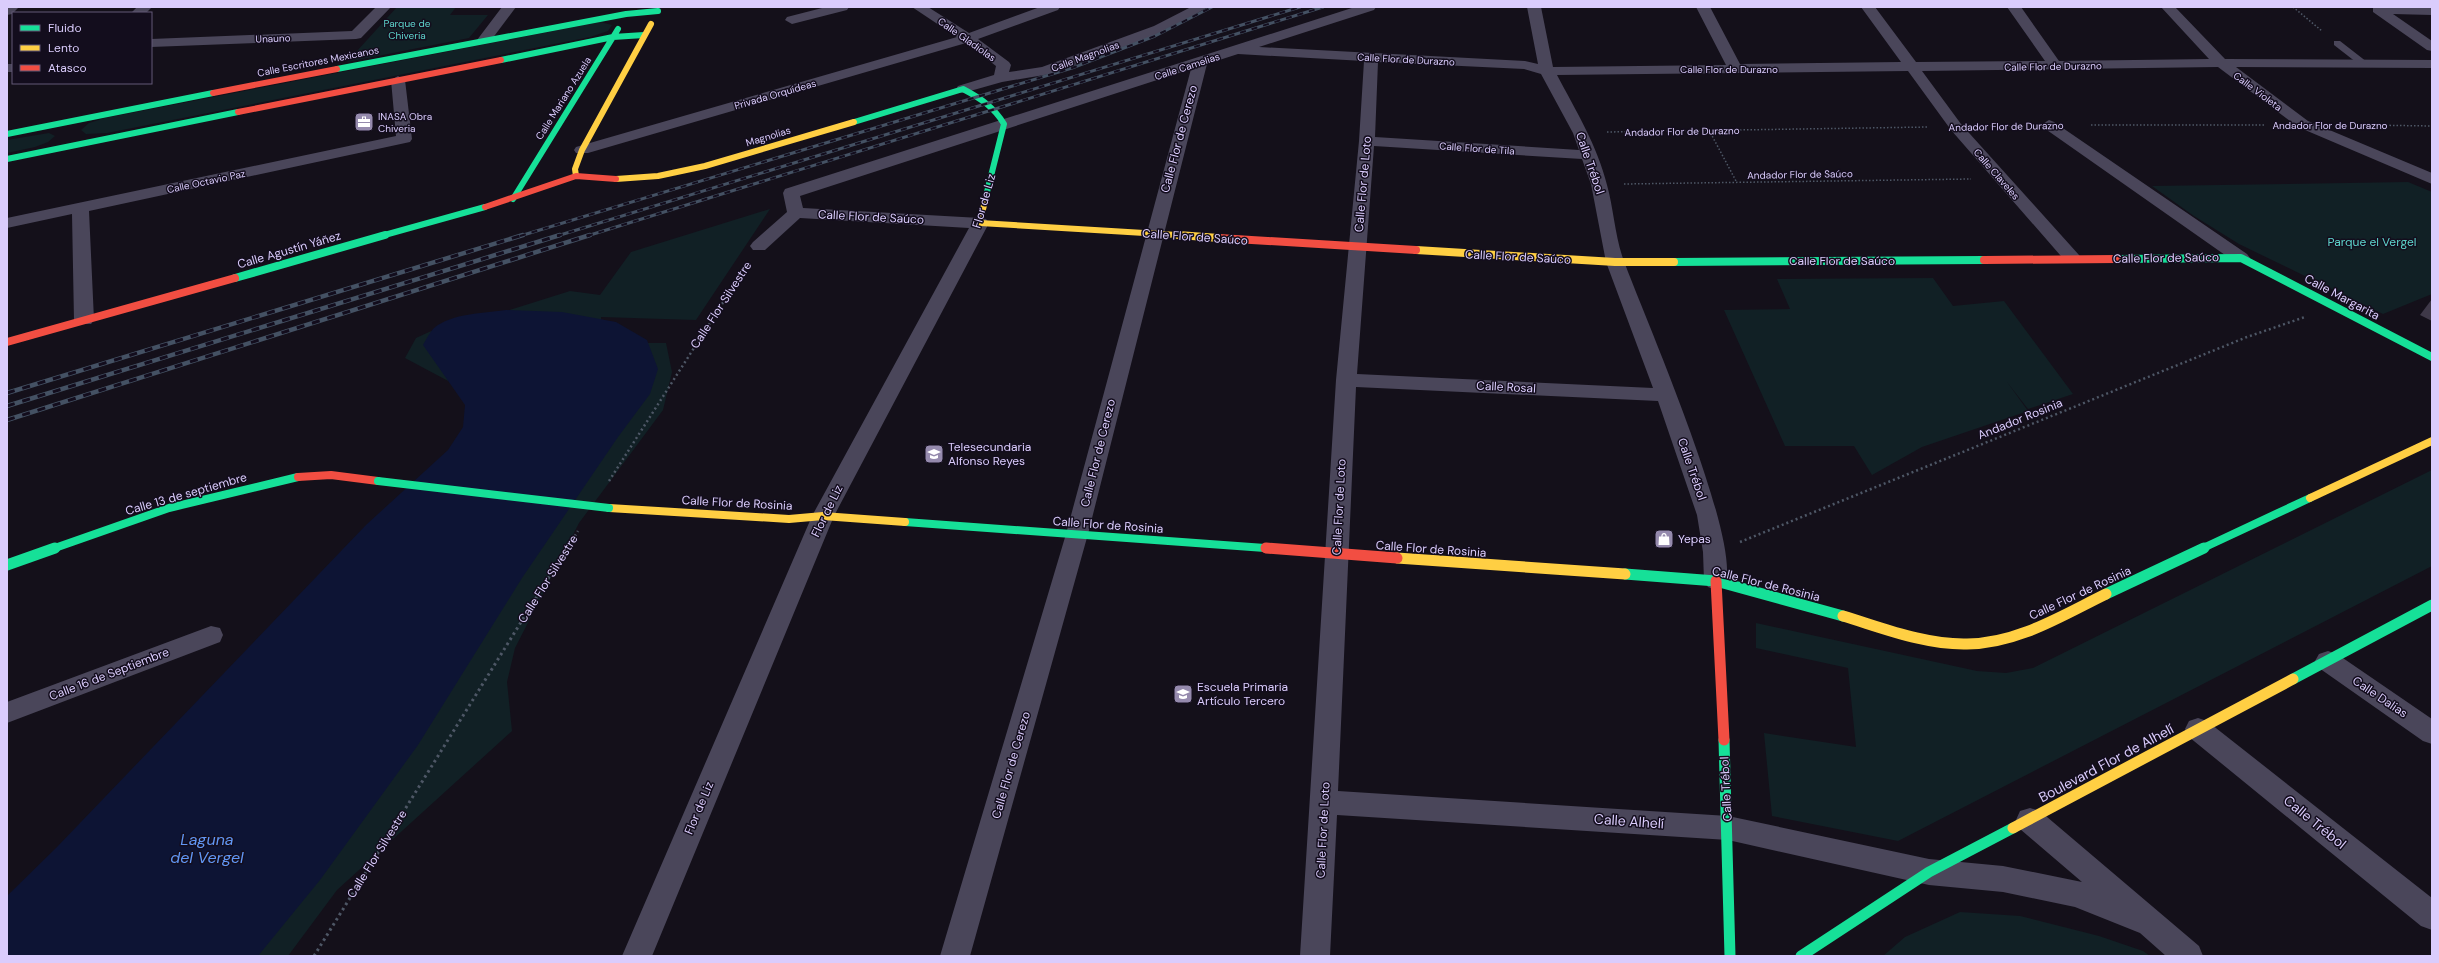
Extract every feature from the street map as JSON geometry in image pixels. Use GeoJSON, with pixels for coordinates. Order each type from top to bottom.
{"type":"FeatureCollection","features":[{"type":"Feature","properties":{"kind":"street"},"geometry":{"type":"LineString","coordinates":[[7,11],[12,7]]}},
{"type":"Feature","properties":{"kind":"street","name":"Unauno"},"geometry":{"type":"LineString","coordinates":[[152,42],[356,35],[384,7]]}},
{"type":"Feature","properties":{"kind":"street"},"geometry":{"type":"LineString","coordinates":[[484,40],[509,7]]}},
{"type":"Feature","properties":{"kind":"street"},"geometry":{"type":"LineString","coordinates":[[792,20],[842,7]]}},
{"type":"Feature","properties":{"kind":"street","name":"Calle Gladiolas"},"geometry":{"type":"LineString","coordinates":[[919,7],[968,38],[1004,65],[1000,78]]}},
{"type":"Feature","properties":{"kind":"street","name":"Privada Orquídeas"},"geometry":{"type":"LineString","coordinates":[[582,150],[968,38],[1054,7]]}},
{"type":"Feature","properties":{"kind":"street","name":"Calle Magnolias"},"geometry":{"type":"LineString","coordinates":[[963,89],[1000,78],[1045,71],[1159,29],[1201,7]]}},
{"type":"Feature","properties":{"kind":"street","name":"Calle Camelias"},"geometry":{"type":"LineString","coordinates":[[796,213],[791,192],[1200,63],[1369,7]]}},
{"type":"Feature","properties":{"kind":"street","name":"Calle Trébol"},"geometry":{"type":"LineString","coordinates":[[1534,7],[1547,71],[1581,133],[1599,184],[1615,262],[1666,395],[1708,514],[1715,552],[1728,828],[1730,956]]}},
{"type":"Feature","properties":{"kind":"street"},"geometry":{"type":"LineString","coordinates":[[1704,7],[1735,68]]}},
{"type":"Feature","properties":{"kind":"street","name":"Calle Claveles"},"geometry":{"type":"LineString","coordinates":[[1868,7],[1956,127],[2073,259]]}},
{"type":"Feature","properties":{"kind":"street"},"geometry":{"type":"LineString","coordinates":[[2014,7],[2055,65]]}},
{"type":"Feature","properties":{"kind":"street","name":"Calle Violeta"},"geometry":{"type":"LineString","coordinates":[[2168,7],[2220,63],[2303,124],[2432,179]]}},
{"type":"Feature","properties":{"kind":"street"},"geometry":{"type":"LineString","coordinates":[[576,176],[575,169],[582,150],[644,35],[660,9]]}},
{"type":"Feature","properties":{"kind":"street","name":"Calle Escritores Mexicanos"},"geometry":{"type":"LineString","coordinates":[[7,134],[628,11],[660,9]]}},
{"type":"Feature","properties":{"kind":"street"},"geometry":{"type":"LineString","coordinates":[[2432,10],[2378,9],[2432,47]]}},
{"type":"Feature","properties":{"kind":"street","name":"Calle Mariano Azuela"},"geometry":{"type":"LineString","coordinates":[[513,199],[628,11]]}},
{"type":"Feature","properties":{"kind":"street"},"geometry":{"type":"LineString","coordinates":[[7,159],[613,37],[644,35]]}},
{"type":"Feature","properties":{"kind":"street","name":"Calle Flor de Durazno"},"geometry":{"type":"LineString","coordinates":[[1239,50],[1525,65],[1547,71],[1735,68],[1912,68],[2220,63]]}},
{"type":"Feature","properties":{"kind":"street","name":"Calle Flor de Loto"},"geometry":{"type":"LineString","coordinates":[[1315,956],[1325,802],[1336,554],[1346,380],[1367,141],[1371,58]]}},
{"type":"Feature","properties":{"kind":"street","name":"Calle Flor de Cerezo"},"geometry":{"type":"LineString","coordinates":[[955,956],[1077,534],[1154,234],[1200,63]]}},
{"type":"Feature","properties":{"kind":"street"},"geometry":{"type":"LineString","coordinates":[[2220,63],[2432,64]]}},
{"type":"Feature","properties":{"kind":"street","name":"Calle Octavio Paz"},"geometry":{"type":"LineString","coordinates":[[7,223],[404,139],[398,80]]}},
{"type":"Feature","properties":{"kind":"street"},"geometry":{"type":"LineString","coordinates":[[963,89],[990,103],[997,109],[1004,124]]}},
{"type":"Feature","properties":{"kind":"street","name":"Magnolias"},"geometry":{"type":"LineString","coordinates":[[576,176],[636,178],[658,176],[705,166],[963,89]]}},
{"type":"Feature","properties":{"kind":"street"},"geometry":{"type":"LineString","coordinates":[[60,149],[67,122]]}},
{"type":"Feature","properties":{"kind":"street","name":"Flor de Liz"},"geometry":{"type":"LineString","coordinates":[[637,956],[823,516],[980,223],[1004,124]]}},
{"type":"Feature","properties":{"kind":"street"},"geometry":{"type":"LineString","coordinates":[[2049,125],[2241,258]]}},
{"type":"Feature","properties":{"kind":"street","name":"Calle Flor de Tila"},"geometry":{"type":"LineString","coordinates":[[1367,141],[1588,155]]}},
{"type":"Feature","properties":{"kind":"street","name":"Calle Agustín Yáñez"},"geometry":{"type":"LineString","coordinates":[[7,342],[513,199],[576,176]]}},
{"type":"Feature","properties":{"kind":"street"},"geometry":{"type":"LineString","coordinates":[[80,207],[84,320]]}},
{"type":"Feature","properties":{"kind":"street"},"geometry":{"type":"LineString","coordinates":[[759,246],[796,213]]}},
{"type":"Feature","properties":{"kind":"street","name":"Calle Flor de Saúco"},"geometry":{"type":"LineString","coordinates":[[796,213],[1615,262],[2241,258]]}},
{"type":"Feature","properties":{"kind":"street","name":"Calle Margarita"},"geometry":{"type":"LineString","coordinates":[[2241,258],[2432,357]]}},
{"type":"Feature","properties":{"kind":"street","name":"Calle Rosal"},"geometry":{"type":"LineString","coordinates":[[1346,380],[1666,395]]}},
{"type":"Feature","properties":{"kind":"street","name":"Calle Flor de Rosinia"},"geometry":{"type":"LineString","coordinates":[[378,480],[609,508],[789,519],[823,516],[1716,581],[1930,640],[1954,645],[1981,645],[2008,640],[2432,441]]}},
{"type":"Feature","properties":{"kind":"street","name":"Calle 13 de septiembre"},"geometry":{"type":"LineString","coordinates":[[7,565],[169,508],[289,478],[331,475],[378,480]]}},
{"type":"Feature","properties":{"kind":"street","name":"Boulevard Flor de Alhelí"},"geometry":{"type":"LineString","coordinates":[[1801,956],[1929,872],[2030,820],[2432,605]]}},
{"type":"Feature","properties":{"kind":"street","name":"Calle 16 de Septiembre"},"geometry":{"type":"LineString","coordinates":[[7,713],[211,635]]}},
{"type":"Feature","properties":{"kind":"street","name":"Calle Dalias"},"geometry":{"type":"LineString","coordinates":[[2328,661],[2432,733]]}},
{"type":"Feature","properties":{"kind":"street","name":"Calle Trébol"},"geometry":{"type":"LineString","coordinates":[[2198,729],[2432,916]]}},
{"type":"Feature","properties":{"kind":"street","name":"Calle Alhelí"},"geometry":{"type":"LineString","coordinates":[[1325,802],[1728,828],[1929,872],[2003,879],[2077,894],[2149,923]]}},
{"type":"Feature","properties":{"kind":"street"},"geometry":{"type":"LineString","coordinates":[[2030,820],[2188,956]]}},
{"type":"Feature","properties":{"kind":"lane"},"geometry":{"type":"LineString","coordinates":[[2337,43],[2364,64]]}},
{"type":"Feature","properties":{"kind":"path"},"geometry":{"type":"LineString","coordinates":[[2293,7],[2337,43]]}},
{"type":"Feature","properties":{"kind":"path","name":"Andador Flor de Durazno"},"geometry":{"type":"LineString","coordinates":[[1581,133],[2049,125],[2303,124]]}},
{"type":"Feature","properties":{"kind":"path","name":"Andador Flor de Durazno"},"geometry":{"type":"LineString","coordinates":[[2364,125],[2432,126]]}},
{"type":"Feature","properties":{"kind":"path"},"geometry":{"type":"LineString","coordinates":[[1710,130],[1736,181]]}},
{"type":"Feature","properties":{"kind":"path","name":"Andador Flor de Saúco"},"geometry":{"type":"LineString","coordinates":[[1599,184],[2001,178]]}},
{"type":"Feature","properties":{"kind":"path","name":"Calle Flor Silvestre"},"geometry":{"type":"LineString","coordinates":[[605,487],[759,246]]}},
{"type":"Feature","properties":{"kind":"path","name":"Andador Rosinia"},"geometry":{"type":"LineString","coordinates":[[1715,552],[2240,340],[2334,306]]}},
{"type":"Feature","properties":{"kind":"path","name":"Calle Flor Silvestre"},"geometry":{"type":"LineString","coordinates":[[314,956],[580,528]]}},
{"type":"Feature","properties":{"kind":"green space","name":"Parque de Chiveria"},"geometry":{"type":"Polygon","coordinates":[[[397,7],[456,7],[450,15],[488,15],[469,38],[347,62],[397,7]]]}},
{"type":"Feature","properties":{"kind":"green space"},"geometry":{"type":"Polygon","coordinates":[[[600,22],[612,25],[608,31],[590,37],[107,133],[86,134],[81,130],[89,123],[105,118],[600,22]]]}},
{"type":"Feature","properties":{"kind":"green space"},"geometry":{"type":"Polygon","coordinates":[[[49,133],[55,136],[48,142],[35,147],[7,153],[7,140],[49,133]]]}},
{"type":"Feature","properties":{"kind":"green space","name":"Parque el Vergel"},"geometry":{"type":"Polygon","coordinates":[[[2408,182],[2432,192],[2432,294],[2383,314],[2239,244],[2194,216],[2152,186],[2408,182]]]}},
{"type":"Feature","properties":{"kind":"green space","name":"Laguna del Vergel"},"geometry":{"type":"Polygon","coordinates":[[[770,209],[696,320],[601,317],[601,326],[624,343],[666,343],[672,372],[663,410],[579,523],[515,648],[507,682],[512,731],[337,890],[288,956],[8,956],[449,484],[470,412],[452,383],[405,358],[416,338],[440,327],[471,322],[570,291],[600,295],[631,252],[770,209]]]}},
{"type":"Feature","properties":{"kind":"green space"},"geometry":{"type":"Polygon","coordinates":[[[1933,278],[1953,306],[2004,301],[2073,394],[2028,409],[2007,382],[2028,411],[1922,447],[1872,475],[1854,446],[1785,446],[1724,310],[1790,309],[1777,279],[1933,278]]]}},
{"type":"Feature","properties":{"kind":"green space"},"geometry":{"type":"Polygon","coordinates":[[[2432,470],[2432,566],[1898,841],[1772,816],[1764,733],[1856,747],[1848,668],[1756,648],[1756,623],[1977,671],[2006,673],[2033,668],[2432,470]]]}},
{"type":"Feature","properties":{"kind":"green space"},"geometry":{"type":"Polygon","coordinates":[[[1960,912],[2020,916],[2099,936],[2143,951],[2150,956],[1883,956],[1905,937],[1960,912]]]}},
{"type":"Feature","properties":{"kind":"water","name":"Laguna del Vergel"},"geometry":{"type":"Polygon","coordinates":[[[506,310],[562,312],[616,322],[647,340],[658,369],[650,394],[618,437],[522,578],[418,745],[320,880],[258,956],[7,956],[7,896],[57,847],[366,525],[448,450],[463,427],[465,405],[423,345],[431,331],[438,325],[454,318],[471,314],[506,310]]]}},
{"type":"Feature","properties":{"kind":"railway"},"geometry":{"type":"LineString","coordinates":[[520,236],[1072,68],[1155,36],[1212,7]]}},
{"type":"Feature","properties":{"kind":"railway"},"geometry":{"type":"LineString","coordinates":[[557,236],[1300,7]]}},
{"type":"Feature","properties":{"kind":"railway"},"geometry":{"type":"LineString","coordinates":[[587,236],[1323,7]]}},
{"type":"Feature","properties":{"kind":"railway"},"geometry":{"type":"LineString","coordinates":[[7,393],[523,235]]}},
{"type":"Feature","properties":{"kind":"railway"},"geometry":{"type":"LineString","coordinates":[[7,406],[560,235]]}},
{"type":"Feature","properties":{"kind":"railway"},"geometry":{"type":"LineString","coordinates":[[7,420],[590,235]]}},
{"type":"Feature","properties":{"kind":"traffic: fast"},"geometry":{"type":"LineString","coordinates":[[337,69],[626,14],[658,11]]}},
{"type":"Feature","properties":{"kind":"traffic: fast"},"geometry":{"type":"LineString","coordinates":[[513,199],[618,29]]}},
{"type":"Feature","properties":{"kind":"traffic: fast"},"geometry":{"type":"LineString","coordinates":[[501,60],[613,37],[644,35]]}},
{"type":"Feature","properties":{"kind":"traffic: fast"},"geometry":{"type":"LineString","coordinates":[[854,122],[963,89],[976,96],[991,107],[1004,124],[986,196]]}},
{"type":"Feature","properties":{"kind":"traffic: fast"},"geometry":{"type":"LineString","coordinates":[[7,134],[213,93]]}},
{"type":"Feature","properties":{"kind":"traffic: fast"},"geometry":{"type":"LineString","coordinates":[[7,159],[238,112]]}},
{"type":"Feature","properties":{"kind":"traffic: fast"},"geometry":{"type":"LineString","coordinates":[[235,278],[485,207]]}},
{"type":"Feature","properties":{"kind":"traffic: fast"},"geometry":{"type":"LineString","coordinates":[[2117,259],[2241,258],[2432,357]]}},
{"type":"Feature","properties":{"kind":"traffic: fast"},"geometry":{"type":"LineString","coordinates":[[1674,262],[1984,260]]}},
{"type":"Feature","properties":{"kind":"traffic: fast"},"geometry":{"type":"LineString","coordinates":[[7,565],[169,508],[298,477]]}},
{"type":"Feature","properties":{"kind":"traffic: fast"},"geometry":{"type":"LineString","coordinates":[[378,481],[609,508]]}},
{"type":"Feature","properties":{"kind":"traffic: fast"},"geometry":{"type":"LineString","coordinates":[[2106,594],[2310,498]]}},
{"type":"Feature","properties":{"kind":"traffic: fast"},"geometry":{"type":"LineString","coordinates":[[905,522],[1265,548]]}},
{"type":"Feature","properties":{"kind":"traffic: fast"},"geometry":{"type":"LineString","coordinates":[[1625,574],[1716,581],[1843,616]]}},
{"type":"Feature","properties":{"kind":"traffic: fast"},"geometry":{"type":"LineString","coordinates":[[2293,679],[2432,605]]}},
{"type":"Feature","properties":{"kind":"traffic: fast"},"geometry":{"type":"LineString","coordinates":[[1724,740],[1728,828],[1730,956]]}},
{"type":"Feature","properties":{"kind":"traffic: fast"},"geometry":{"type":"LineString","coordinates":[[1801,956],[1929,872],[2013,828]]}},
{"type":"Feature","properties":{"kind":"traffic: slow"},"geometry":{"type":"LineString","coordinates":[[576,176],[575,169],[582,150],[651,24]]}},
{"type":"Feature","properties":{"kind":"traffic: slow"},"geometry":{"type":"LineString","coordinates":[[616,179],[658,176],[705,166],[854,122]]}},
{"type":"Feature","properties":{"kind":"traffic: slow"},"geometry":{"type":"LineString","coordinates":[[986,196],[980,223],[1219,238]]}},
{"type":"Feature","properties":{"kind":"traffic: slow"},"geometry":{"type":"LineString","coordinates":[[1416,250],[1615,262],[1674,262]]}},
{"type":"Feature","properties":{"kind":"traffic: slow"},"geometry":{"type":"LineString","coordinates":[[2310,498],[2432,441]]}},
{"type":"Feature","properties":{"kind":"traffic: slow"},"geometry":{"type":"LineString","coordinates":[[609,508],[789,519],[823,516],[905,522]]}},
{"type":"Feature","properties":{"kind":"traffic: slow"},"geometry":{"type":"LineString","coordinates":[[1397,558],[1625,574]]}},
{"type":"Feature","properties":{"kind":"traffic: slow"},"geometry":{"type":"LineString","coordinates":[[1843,616],[1931,641],[1967,644],[1985,643],[2001,640],[2032,630],[2106,594]]}},
{"type":"Feature","properties":{"kind":"traffic: slow"},"geometry":{"type":"LineString","coordinates":[[2013,828],[2293,679]]}},
{"type":"Feature","properties":{"kind":"traffic: jam"},"geometry":{"type":"LineString","coordinates":[[238,112],[501,60]]}},
{"type":"Feature","properties":{"kind":"traffic: jam"},"geometry":{"type":"LineString","coordinates":[[213,93],[337,69]]}},
{"type":"Feature","properties":{"kind":"traffic: jam"},"geometry":{"type":"LineString","coordinates":[[485,207],[576,176],[616,179]]}},
{"type":"Feature","properties":{"kind":"traffic: jam"},"geometry":{"type":"LineString","coordinates":[[1219,238],[1416,250]]}},
{"type":"Feature","properties":{"kind":"traffic: jam"},"geometry":{"type":"LineString","coordinates":[[1984,260],[2117,259]]}},
{"type":"Feature","properties":{"kind":"traffic: jam"},"geometry":{"type":"LineString","coordinates":[[7,342],[235,278]]}},
{"type":"Feature","properties":{"kind":"traffic: jam"},"geometry":{"type":"LineString","coordinates":[[298,477],[331,475],[378,481]]}},
{"type":"Feature","properties":{"kind":"traffic: jam"},"geometry":{"type":"LineString","coordinates":[[1265,548],[1397,558]]}},
{"type":"Feature","properties":{"kind":"traffic: jam"},"geometry":{"type":"LineString","coordinates":[[1716,581],[1724,740]]}},
{"type":"Feature","properties":{"kind":"place","name":"INASA Obra Chiveria"},"geometry":{"type":"Point","coordinates":[364,122]}},
{"type":"Feature","properties":{"kind":"place","name":"Telesecundaria Alfonso Reyes"},"geometry":{"type":"Point","coordinates":[934,454]}},
{"type":"Feature","properties":{"kind":"place","name":"Yepas"},"geometry":{"type":"Point","coordinates":[1664,539]}},
{"type":"Feature","properties":{"kind":"place","name":"Escuela Primaria Artículo Tercero"},"geometry":{"type":"Point","coordinates":[1183,694]}}]}
